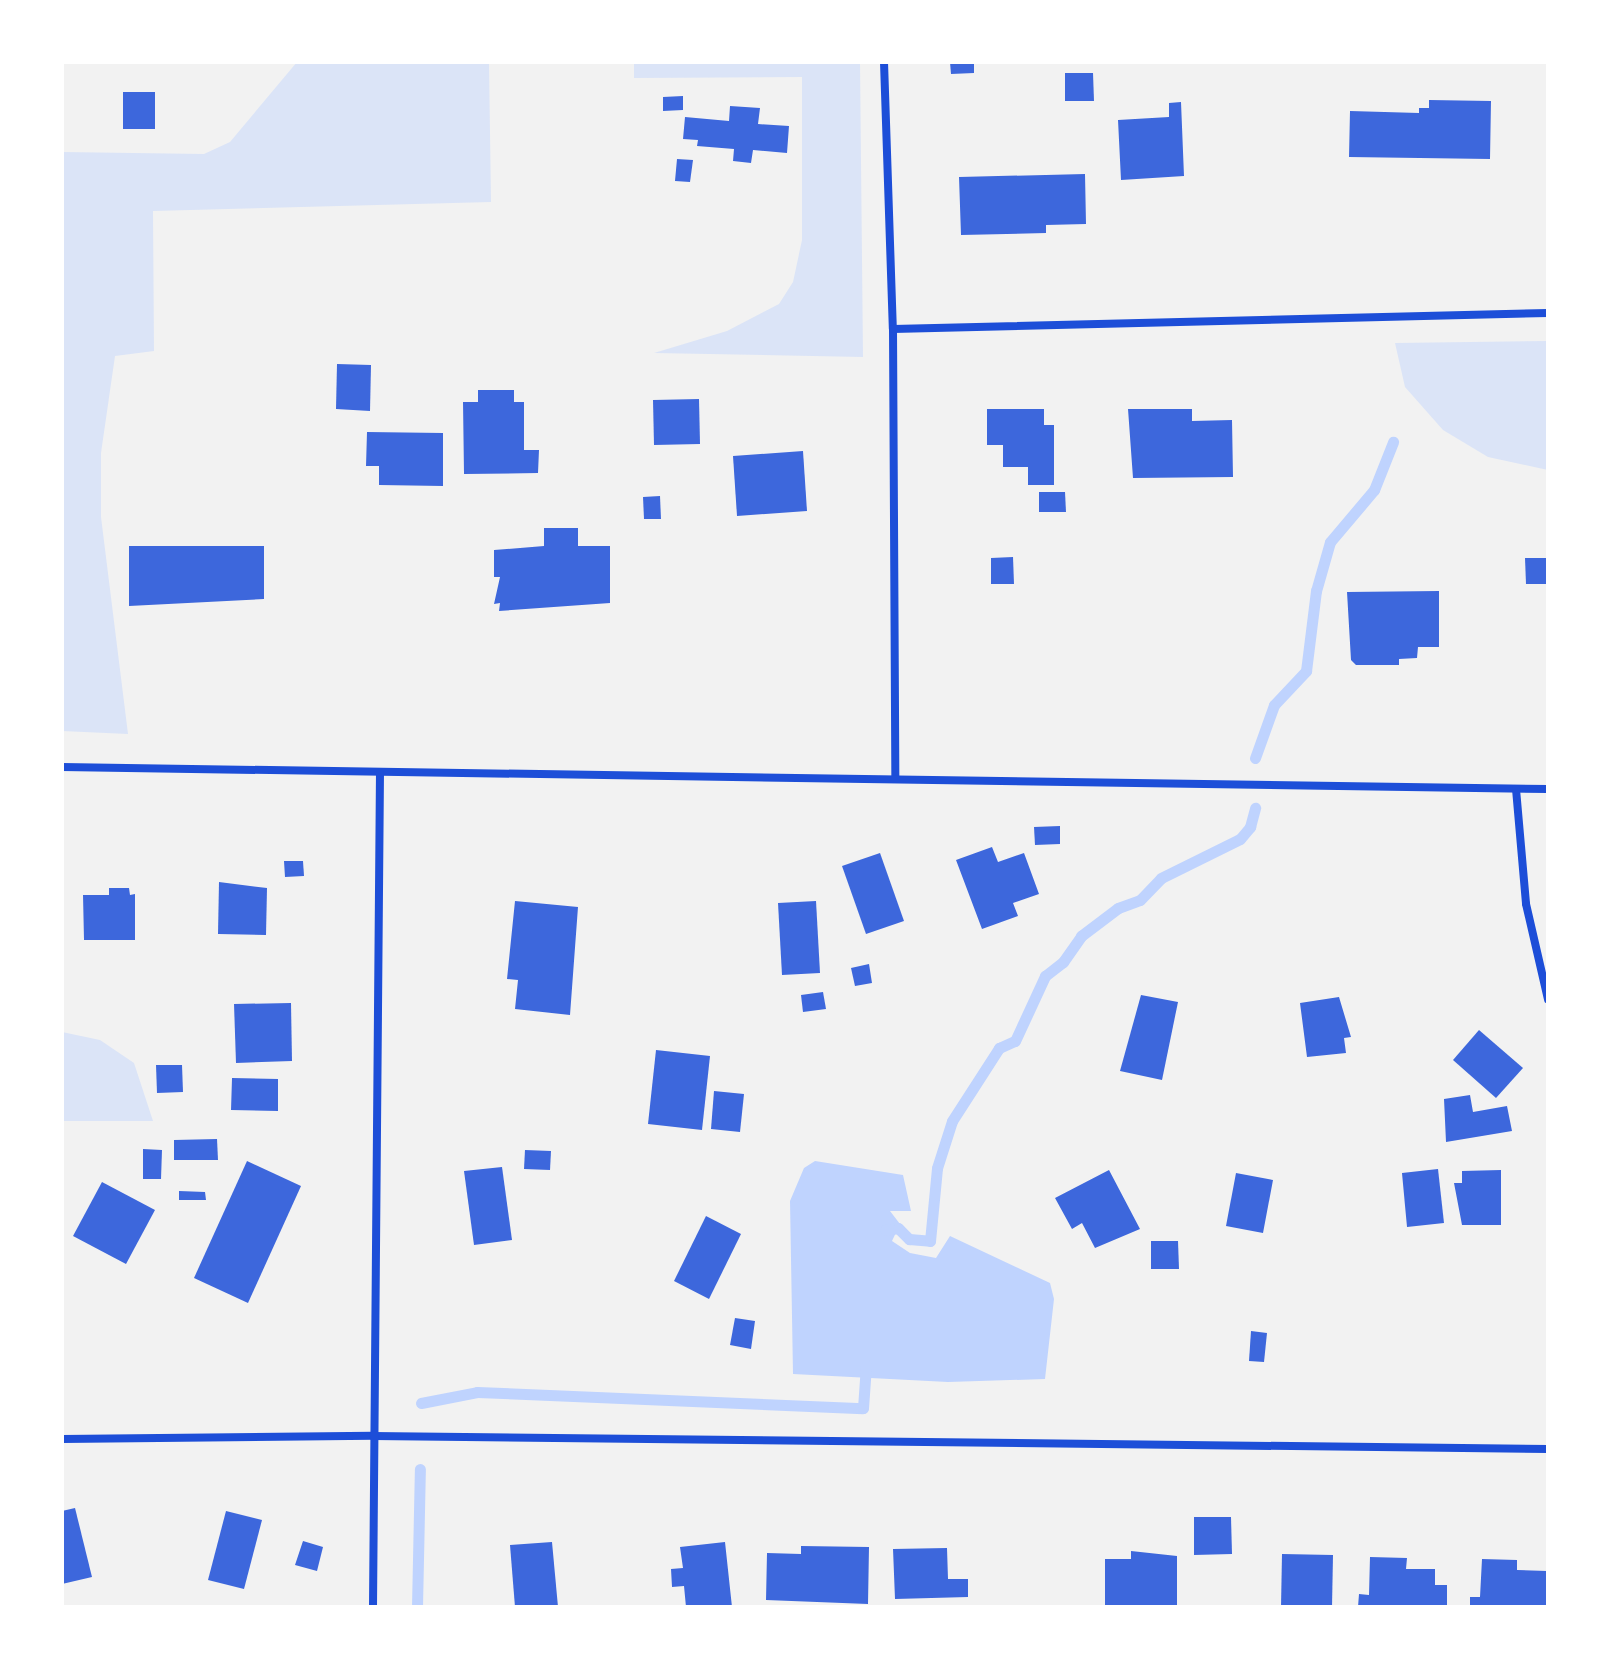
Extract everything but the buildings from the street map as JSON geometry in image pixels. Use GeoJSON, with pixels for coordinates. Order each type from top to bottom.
{"type":"FeatureCollection","features":[{"type":"Feature","properties":{"kind":"street"},"geometry":{"type":"LineString","coordinates":[[884,62],[893,329],[895,778]]}},
{"type":"Feature","properties":{"kind":"street"},"geometry":{"type":"LineString","coordinates":[[893,329],[1548,313]]}},
{"type":"Feature","properties":{"kind":"street"},"geometry":{"type":"LineString","coordinates":[[62,767],[1548,789]]}},
{"type":"Feature","properties":{"kind":"street"},"geometry":{"type":"LineString","coordinates":[[373,1607],[380,773]]}},
{"type":"Feature","properties":{"kind":"street"},"geometry":{"type":"LineString","coordinates":[[1516,789],[1526,904],[1548,999]]}},
{"type":"Feature","properties":{"kind":"street"},"geometry":{"type":"LineString","coordinates":[[62,1439],[373,1436],[1548,1449]]}},
{"type":"Feature","properties":{"kind":"shaded area"},"geometry":{"type":"Polygon","coordinates":[[[297,62],[489,62],[491,202],[153,211],[154,351],[115,356],[101,453],[101,517],[128,734],[62,731],[62,152],[204,154],[230,142],[297,62]]]}},
{"type":"Feature","properties":{"kind":"shaded area"},"geometry":{"type":"Polygon","coordinates":[[[634,62],[860,62],[863,357],[654,353],[727,331],[779,304],[793,282],[802,240],[802,77],[634,78],[634,62]]]}},
{"type":"Feature","properties":{"kind":"shaded area"},"geometry":{"type":"Polygon","coordinates":[[[1548,341],[1548,470],[1488,457],[1443,430],[1405,387],[1395,343],[1548,341]]]}},
{"type":"Feature","properties":{"kind":"shaded area"},"geometry":{"type":"Polygon","coordinates":[[[62,1032],[100,1040],[134,1063],[153,1121],[62,1121],[62,1032]]]}},
{"type":"Feature","properties":{"kind":"water"},"geometry":{"type":"Polygon","coordinates":[[[815,1161],[903,1175],[911,1211],[890,1211],[900,1224],[892,1241],[910,1253],[936,1258],[950,1236],[1050,1283],[1054,1299],[1045,1379],[948,1382],[793,1374],[790,1201],[804,1168],[815,1161]]]}},
{"type":"Feature","properties":{"kind":"waterway"},"geometry":{"type":"LineString","coordinates":[[1255,758],[1274,705],[1306,671],[1316,591],[1330,542],[1374,490],[1393,442]]}},
{"type":"Feature","properties":{"kind":"waterway"},"geometry":{"type":"LineString","coordinates":[[885,1230],[898,1228],[909,1239],[930,1241],[937,1168],[952,1121],[999,1048],[1015,1041],[1045,976],[1063,962],[1081,936],[1118,908],[1140,900],[1161,878],[1240,839],[1250,827],[1255,808]]}},
{"type":"Feature","properties":{"kind":"waterway"},"geometry":{"type":"LineString","coordinates":[[421,1403],[477,1392],[863,1408],[866,1365]]}},
{"type":"Feature","properties":{"kind":"waterway"},"geometry":{"type":"LineString","coordinates":[[417,1607],[420,1469]]}}]}
